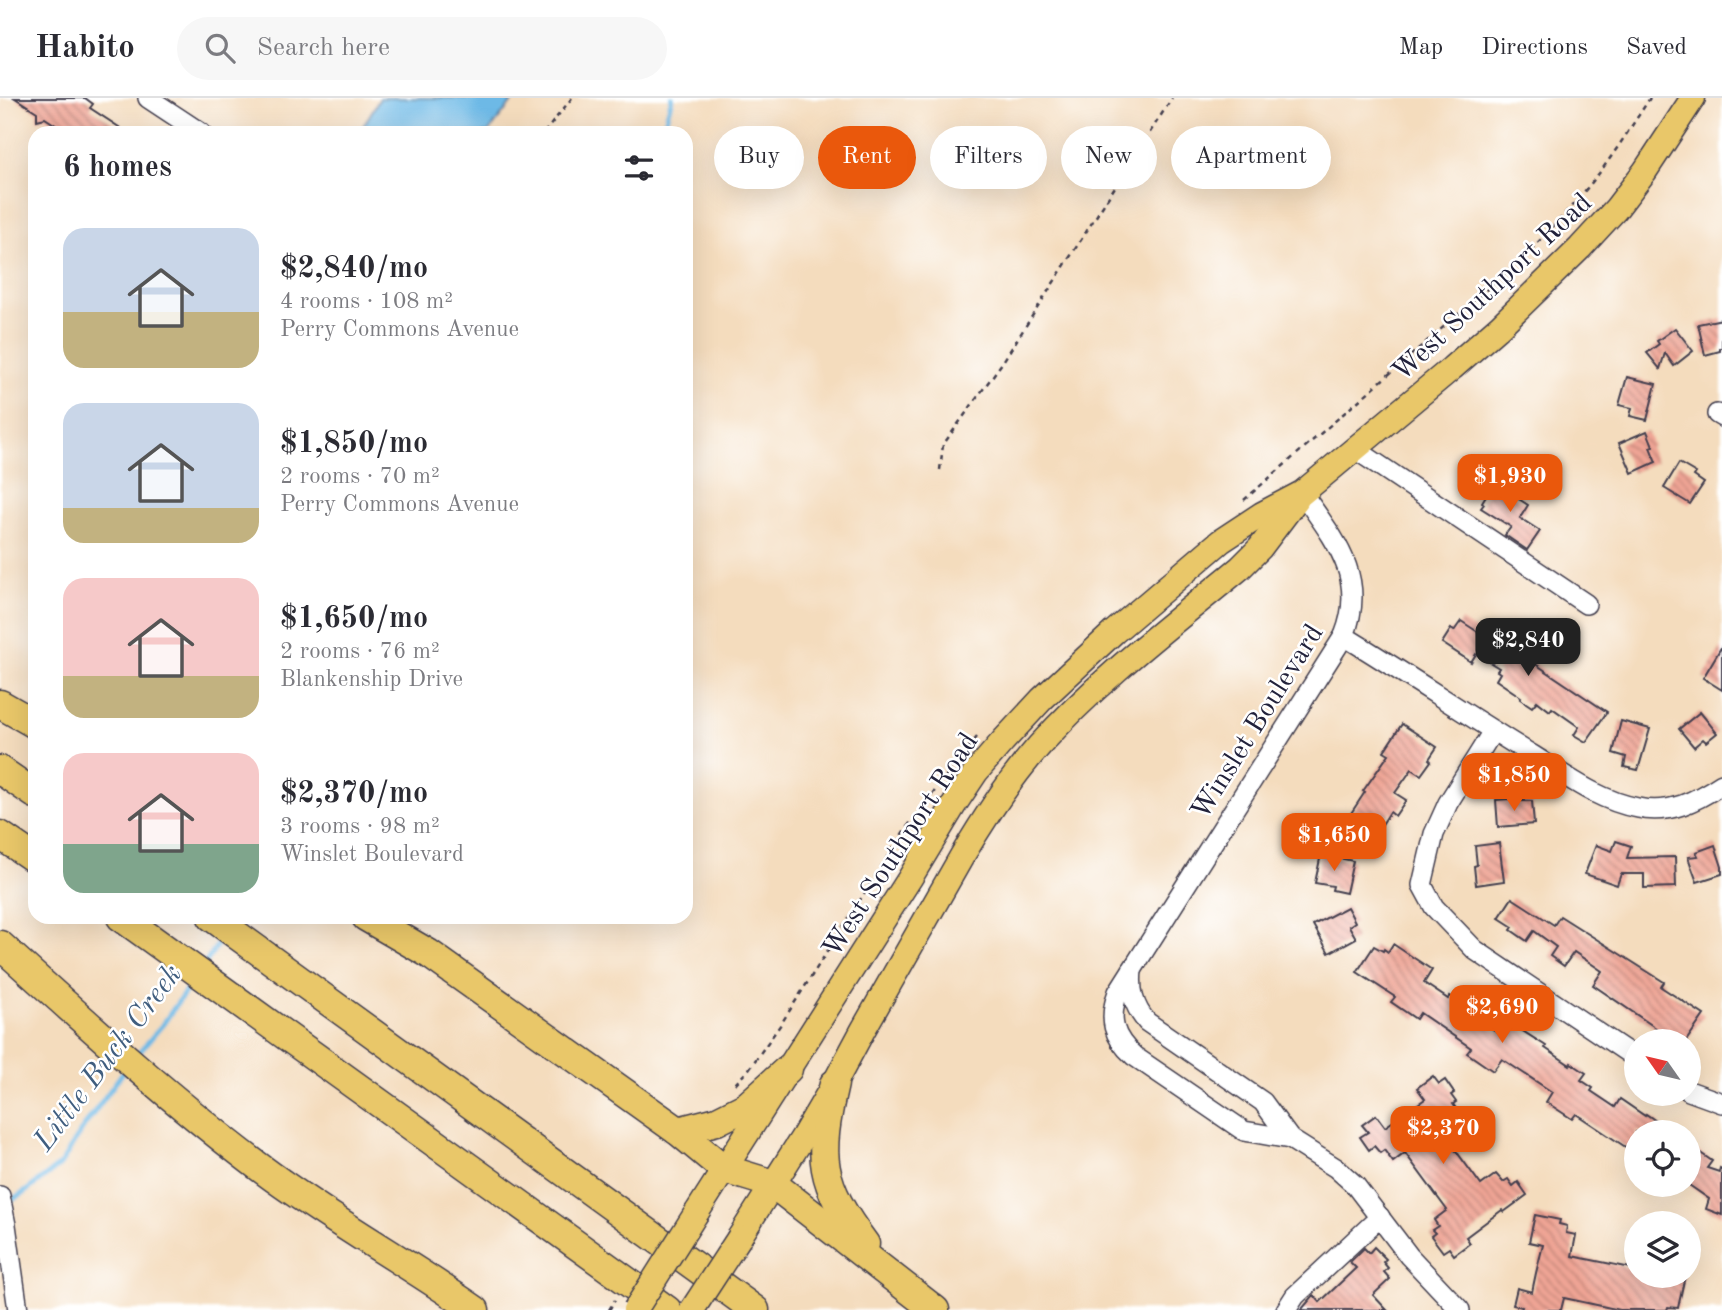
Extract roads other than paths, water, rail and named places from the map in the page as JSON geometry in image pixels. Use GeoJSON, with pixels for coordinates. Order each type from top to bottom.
{"type":"FeatureCollection","features":[{"type":"Feature","properties":{"kind":"highway"},"geometry":{"type":"LineString","coordinates":[[0,704],[28,720]]}},
{"type":"Feature","properties":{"kind":"highway"},"geometry":{"type":"LineString","coordinates":[[0,770],[28,789]]}},
{"type":"Feature","properties":{"kind":"highway"},"geometry":{"type":"LineString","coordinates":[[0,835],[28,854]]}},
{"type":"Feature","properties":{"kind":"highway"},"geometry":{"type":"LineString","coordinates":[[132,924],[667,1310]]}},
{"type":"Feature","properties":{"kind":"highway"},"geometry":{"type":"LineString","coordinates":[[222,924],[755,1310]]}},
{"type":"Feature","properties":{"kind":"highway"},"geometry":{"type":"LineString","coordinates":[[378,924],[428,953],[678,1130],[724,1169],[773,1184],[935,1310]]}},
{"type":"Feature","properties":{"kind":"highway"},"geometry":{"type":"LineString","coordinates":[[0,945],[177,1103],[263,1170],[470,1308]]}},
{"type":"Feature","properties":{"kind":"highway"},"geometry":{"type":"LineString","coordinates":[[678,1130],[717,1121],[747,1106],[788,1069]]}},
{"type":"Feature","properties":{"kind":"highway"},"geometry":{"type":"LineString","coordinates":[[834,1084],[825,1133],[825,1171],[837,1203],[848,1221],[894,1278]]}},
{"type":"Feature","properties":{"kind":"main road","name":"West Southport Road"},"geometry":{"type":"LineString","coordinates":[[635,1310],[954,805],[976,772],[1003,741],[1042,699],[1114,632],[1221,541],[1302,492],[1481,343],[1539,290],[1616,209],[1645,171],[1693,98]]}},
{"type":"Feature","properties":{"kind":"main road","name":"West Southport Road"},"geometry":{"type":"LineString","coordinates":[[692,1310],[834,1084],[956,866],[1007,785],[1065,718],[1110,675],[1240,568],[1260,548],[1302,492]]}},
{"type":"Feature","properties":{"kind":"street"},"geometry":{"type":"LineString","coordinates":[[159,101],[192,126]]}},
{"type":"Feature","properties":{"kind":"street"},"geometry":{"type":"LineString","coordinates":[[1355,449],[1586,604]]}},
{"type":"Feature","properties":{"kind":"street","name":"Winslet Boulevard"},"geometry":{"type":"LineString","coordinates":[[1302,492],[1338,544],[1346,562],[1352,585],[1351,620],[1344,636],[1118,992],[1112,1015],[1114,1027],[1125,1048],[1134,1056],[1244,1131],[1290,1139],[1346,1176],[1409,1256],[1460,1310]]}},
{"type":"Feature","properties":{"kind":"street"},"geometry":{"type":"LineString","coordinates":[[1344,636],[1594,793],[1616,802],[1640,809],[1670,809],[1698,800],[1722,784]]}},
{"type":"Feature","properties":{"kind":"street"},"geometry":{"type":"LineString","coordinates":[[1493,731],[1448,803],[1434,834],[1422,885],[1434,906],[1475,950],[1624,1050]]}},
{"type":"Feature","properties":{"kind":"street","name":"Winslet Boulevard"},"geometry":{"type":"LineString","coordinates":[[1132,970],[1133,999],[1147,1022],[1263,1102],[1290,1139]]}},
{"type":"Feature","properties":{"kind":"street"},"geometry":{"type":"LineString","coordinates":[[1701,1095],[1722,1103]]}},
{"type":"Feature","properties":{"kind":"street"},"geometry":{"type":"LineString","coordinates":[[0,1196],[18,1310]]}},
{"type":"Feature","properties":{"kind":"street"},"geometry":{"type":"LineString","coordinates":[[1286,1310],[1295,1296],[1380,1217]]}},
{"type":"Feature","properties":{"kind":"water"},"geometry":{"type":"Polygon","coordinates":[[[380,98],[515,98],[493,126],[363,126],[380,98]]]}},
{"type":"Feature","properties":{"kind":"waterway","name":"Little Buck Creek"},"geometry":{"type":"LineString","coordinates":[[664,126],[672,98]]}},
{"type":"Feature","properties":{"kind":"waterway","name":"Little Buck Creek"},"geometry":{"type":"LineString","coordinates":[[204,966],[223,935]]}},
{"type":"Feature","properties":{"kind":"waterway","name":"Little Buck Creek"},"geometry":{"type":"LineString","coordinates":[[137,1055],[163,1024],[194,979]]}},
{"type":"Feature","properties":{"kind":"waterway","name":"Little Buck Creek"},"geometry":{"type":"LineString","coordinates":[[7,1203],[60,1165],[126,1068]]}}]}
